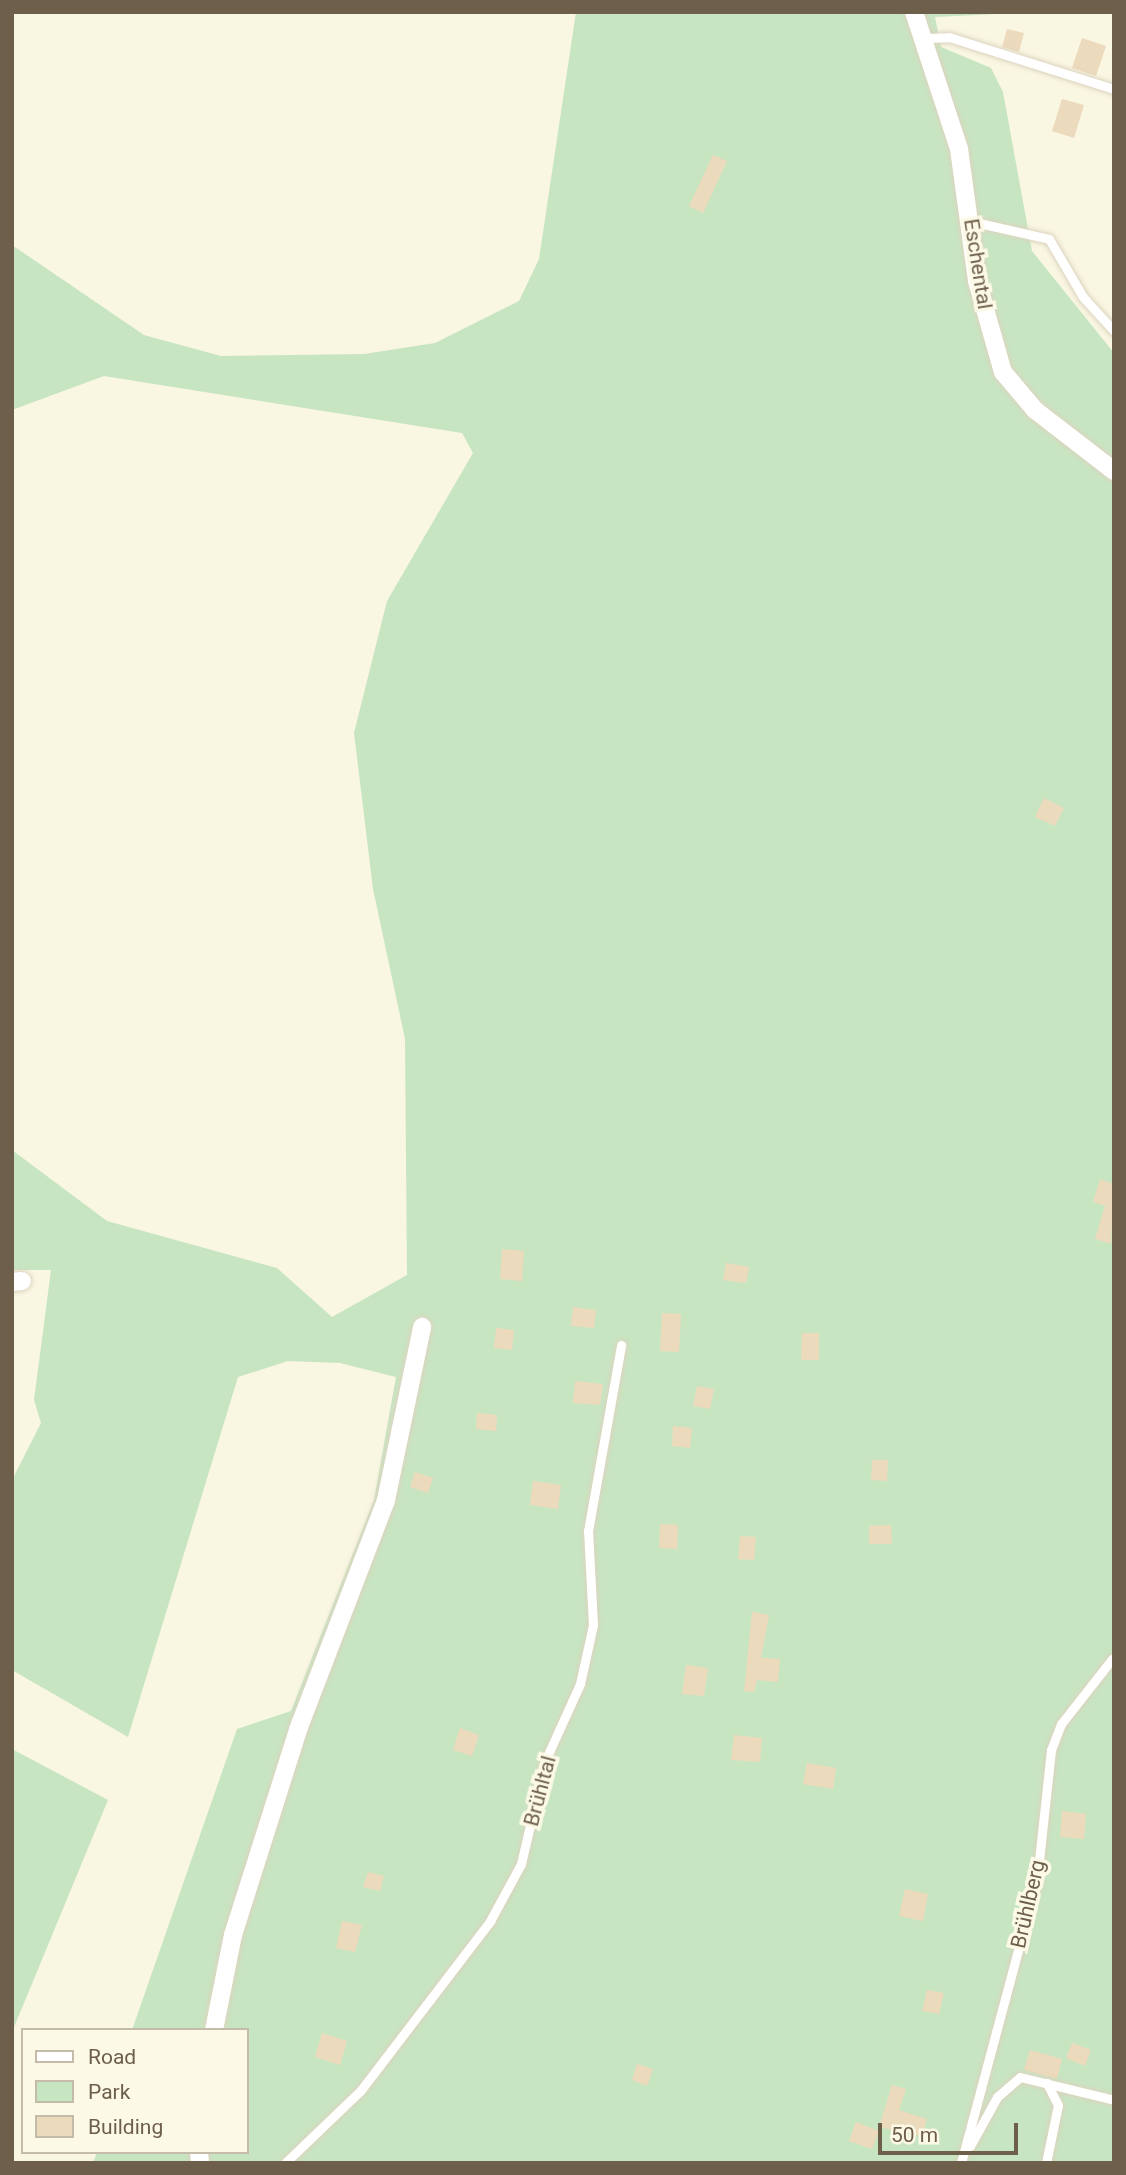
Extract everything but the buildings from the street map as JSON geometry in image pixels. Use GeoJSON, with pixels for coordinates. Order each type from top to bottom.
{"type":"FeatureCollection","features":[{"type":"Feature","properties":{"kind":"street","name":"Eschental"},"geometry":{"type":"LineString","coordinates":[[914,12],[926,38],[959,149],[977,281],[1003,372],[1035,410],[1114,471]]}},
{"type":"Feature","properties":{"kind":"street"},"geometry":{"type":"LineString","coordinates":[[214,2028],[233,1935],[299,1727],[386,1500],[422,1327]]}},
{"type":"Feature","properties":{"kind":"lane"},"geometry":{"type":"LineString","coordinates":[[926,38],[950,37],[1114,89]]}},
{"type":"Feature","properties":{"kind":"lane"},"geometry":{"type":"LineString","coordinates":[[970,221],[1049,239],[1083,297],[1114,331]]}},
{"type":"Feature","properties":{"kind":"lane","name":"Brühltal"},"geometry":{"type":"LineString","coordinates":[[285,2163],[361,2090],[490,1921],[521,1864],[545,1761],[580,1684],[593,1625],[588,1531],[621,1345]]}},
{"type":"Feature","properties":{"kind":"lane","name":"Brühlberg"},"geometry":{"type":"LineString","coordinates":[[961,2163],[1037,1879],[1051,1750],[1061,1724],[1112,1659]]}},
{"type":"Feature","properties":{"kind":"lane"},"geometry":{"type":"LineString","coordinates":[[965,2153],[1005,2087],[1020,2077],[1114,2100]]}},
{"type":"Feature","properties":{"kind":"lane"},"geometry":{"type":"LineString","coordinates":[[1046,2163],[1058,2105],[1047,2083]]}},
{"type":"Feature","properties":{"kind":"green space"},"geometry":{"type":"Polygon","coordinates":[[[576,12],[1036,12],[935,17],[941,47],[991,68],[1003,92],[1032,251],[1114,353],[1114,2163],[93,2163],[96,2154],[248,2154],[248,2028],[133,2028],[237,1729],[291,1711],[374,1500],[396,1377],[340,1363],[288,1361],[238,1377],[128,1737],[12,1670],[12,1480],[41,1423],[34,1400],[51,1270],[12,1270],[12,1150],[107,1221],[277,1268],[332,1317],[407,1275],[405,1039],[373,889],[354,733],[387,601],[473,453],[462,433],[104,376],[12,410],[12,245],[144,335],[221,356],[364,354],[435,343],[519,301],[539,259],[576,12]]]}},
{"type":"Feature","properties":{"kind":"green space"},"geometry":{"type":"Polygon","coordinates":[[[12,1749],[108,1800],[12,2032],[12,1749]]]}}]}
